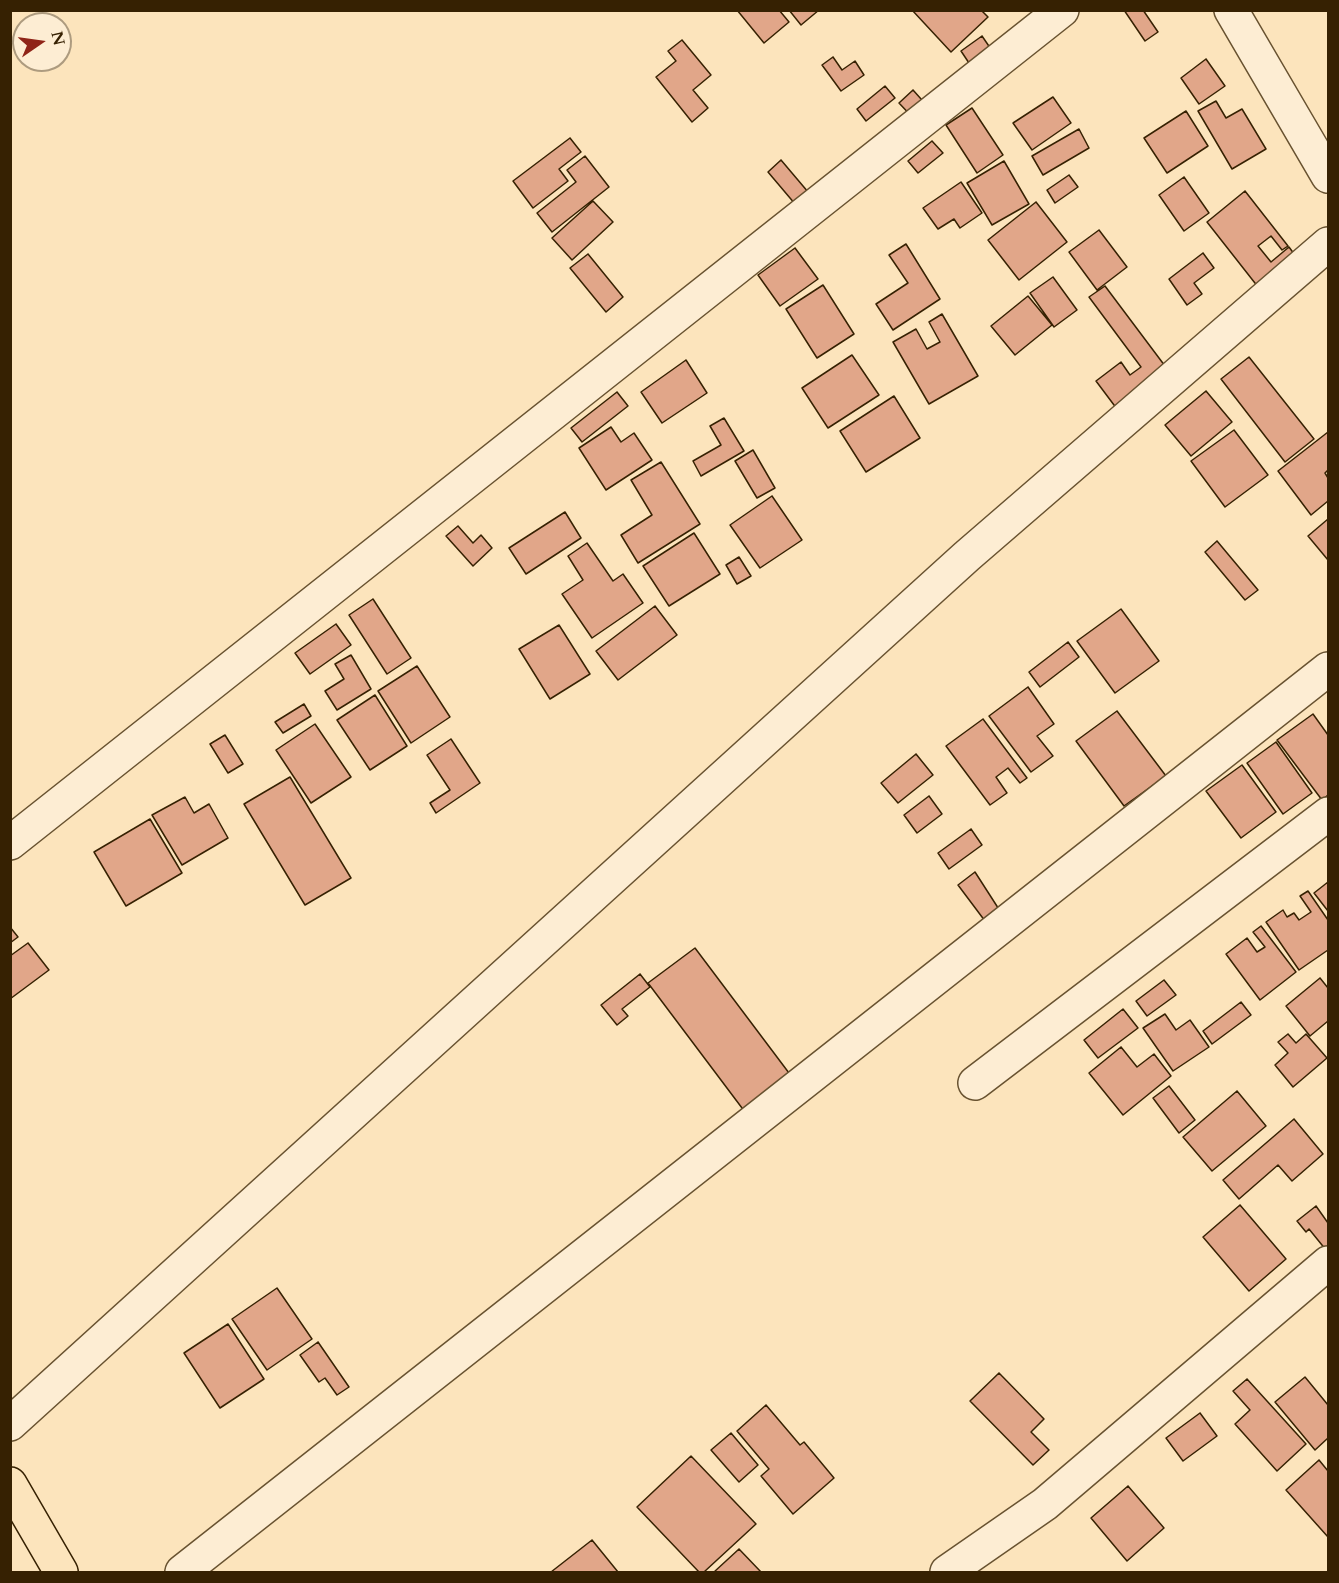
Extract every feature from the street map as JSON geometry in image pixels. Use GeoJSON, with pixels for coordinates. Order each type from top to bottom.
{"type":"FeatureCollection","features":[{"type":"Feature","properties":{"kind":"main road"},"geometry":{"type":"LineString","coordinates":[[10,1484],[61,1572]]}},
{"type":"Feature","properties":{"kind":"street"},"geometry":{"type":"LineString","coordinates":[[10,843],[1062,10]]}},
{"type":"Feature","properties":{"kind":"street"},"geometry":{"type":"LineString","coordinates":[[1231,10],[1329,176]]}},
{"type":"Feature","properties":{"kind":"street"},"geometry":{"type":"LineString","coordinates":[[10,1424],[967,556],[1329,244]]}},
{"type":"Feature","properties":{"kind":"street"},"geometry":{"type":"LineString","coordinates":[[182,1572],[1329,669]]}},
{"type":"Feature","properties":{"kind":"street"},"geometry":{"type":"LineString","coordinates":[[975,1083],[1329,814]]}},
{"type":"Feature","properties":{"kind":"street"},"geometry":{"type":"LineString","coordinates":[[946,1572],[1045,1504],[1329,1263]]}},
{"type":"Feature","properties":{"kind":"building"},"geometry":{"type":"Polygon","coordinates":[[[737,10],[779,10],[789,22],[764,43],[737,10]]]}},
{"type":"Feature","properties":{"kind":"building"},"geometry":{"type":"Polygon","coordinates":[[[789,10],[819,10],[801,25],[789,10]]]}},
{"type":"Feature","properties":{"kind":"building"},"geometry":{"type":"Polygon","coordinates":[[[912,10],[981,10],[988,17],[951,52],[912,10]]]}},
{"type":"Feature","properties":{"kind":"building"},"geometry":{"type":"Polygon","coordinates":[[[1124,10],[1143,10],[1158,32],[1145,41],[1124,10]]]}},
{"type":"Feature","properties":{"kind":"building"},"geometry":{"type":"Polygon","coordinates":[[[982,36],[995,55],[973,69],[961,51],[982,36]]]}},
{"type":"Feature","properties":{"kind":"building"},"geometry":{"type":"Polygon","coordinates":[[[682,40],[711,75],[693,90],[708,108],[692,122],[656,77],[676,61],[668,51],[682,40]]]}},
{"type":"Feature","properties":{"kind":"building"},"geometry":{"type":"Polygon","coordinates":[[[833,57],[842,70],[855,61],[864,75],[841,91],[822,65],[833,57]]]}},
{"type":"Feature","properties":{"kind":"building"},"geometry":{"type":"Polygon","coordinates":[[[1206,59],[1225,86],[1199,104],[1181,78],[1206,59]]]}},
{"type":"Feature","properties":{"kind":"building"},"geometry":{"type":"Polygon","coordinates":[[[885,86],[895,98],[866,121],[857,109],[885,86]]]}},
{"type":"Feature","properties":{"kind":"building"},"geometry":{"type":"Polygon","coordinates":[[[913,90],[930,109],[916,121],[899,103],[913,90]]]}},
{"type":"Feature","properties":{"kind":"building"},"geometry":{"type":"Polygon","coordinates":[[[1053,97],[1071,123],[1032,150],[1013,123],[1053,97]]]}},
{"type":"Feature","properties":{"kind":"building"},"geometry":{"type":"Polygon","coordinates":[[[1216,101],[1226,118],[1242,109],[1266,149],[1232,169],[1198,111],[1216,101]]]}},
{"type":"Feature","properties":{"kind":"building"},"geometry":{"type":"Polygon","coordinates":[[[972,108],[1003,155],[977,173],[946,125],[972,108]]]}},
{"type":"Feature","properties":{"kind":"building"},"geometry":{"type":"Polygon","coordinates":[[[1186,111],[1208,146],[1167,173],[1144,138],[1186,111]]]}},
{"type":"Feature","properties":{"kind":"building"},"geometry":{"type":"Polygon","coordinates":[[[1079,129],[1089,148],[1043,175],[1032,156],[1079,129]]]}},
{"type":"Feature","properties":{"kind":"building"},"geometry":{"type":"Polygon","coordinates":[[[570,138],[581,152],[559,169],[568,181],[533,208],[513,181],[570,138]]]}},
{"type":"Feature","properties":{"kind":"building"},"geometry":{"type":"Polygon","coordinates":[[[932,141],[943,153],[918,173],[908,161],[932,141]]]}},
{"type":"Feature","properties":{"kind":"building"},"geometry":{"type":"Polygon","coordinates":[[[585,156],[609,187],[552,232],[537,213],[576,182],[567,170],[585,156]]]}},
{"type":"Feature","properties":{"kind":"building"},"geometry":{"type":"Polygon","coordinates":[[[781,160],[814,199],[801,211],[768,172],[781,160]]]}},
{"type":"Feature","properties":{"kind":"building"},"geometry":{"type":"Polygon","coordinates":[[[1004,161],[1029,204],[992,225],[967,183],[1004,161]]]}},
{"type":"Feature","properties":{"kind":"building"},"geometry":{"type":"Polygon","coordinates":[[[1069,175],[1078,187],[1055,203],[1047,190],[1069,175]]]}},
{"type":"Feature","properties":{"kind":"building"},"geometry":{"type":"Polygon","coordinates":[[[1184,177],[1209,213],[1184,231],[1159,195],[1184,177]]]}},
{"type":"Feature","properties":{"kind":"building"},"geometry":{"type":"Polygon","coordinates":[[[961,182],[982,213],[960,228],[954,219],[938,229],[923,208],[961,182]]]}},
{"type":"Feature","properties":{"kind":"building"},"geometry":{"type":"Polygon","coordinates":[[[1245,191],[1288,246],[1282,250],[1271,236],[1258,246],[1271,262],[1289,247],[1300,262],[1262,292],[1207,222],[1245,191]]]}},
{"type":"Feature","properties":{"kind":"building"},"geometry":{"type":"Polygon","coordinates":[[[593,201],[613,222],[572,260],[552,238],[593,201]]]}},
{"type":"Feature","properties":{"kind":"building"},"geometry":{"type":"Polygon","coordinates":[[[1036,202],[1067,242],[1019,280],[988,240],[1036,202]]]}},
{"type":"Feature","properties":{"kind":"building"},"geometry":{"type":"Polygon","coordinates":[[[1099,230],[1127,267],[1097,290],[1069,252],[1099,230]]]}},
{"type":"Feature","properties":{"kind":"building"},"geometry":{"type":"Polygon","coordinates":[[[906,244],[940,299],[893,330],[876,304],[908,283],[889,255],[906,244]]]}},
{"type":"Feature","properties":{"kind":"building"},"geometry":{"type":"Polygon","coordinates":[[[795,248],[818,279],[780,306],[758,275],[795,248]]]}},
{"type":"Feature","properties":{"kind":"building"},"geometry":{"type":"Polygon","coordinates":[[[1203,253],[1214,268],[1194,283],[1202,294],[1187,305],[1169,279],[1203,253]]]}},
{"type":"Feature","properties":{"kind":"building"},"geometry":{"type":"Polygon","coordinates":[[[588,254],[623,297],[606,312],[570,268],[588,254]]]}},
{"type":"Feature","properties":{"kind":"building"},"geometry":{"type":"Polygon","coordinates":[[[1053,277],[1077,310],[1054,327],[1030,293],[1053,277]]]}},
{"type":"Feature","properties":{"kind":"building"},"geometry":{"type":"Polygon","coordinates":[[[823,285],[854,334],[817,358],[786,309],[823,285]]]}},
{"type":"Feature","properties":{"kind":"building"},"geometry":{"type":"Polygon","coordinates":[[[1105,286],[1168,370],[1117,409],[1096,381],[1121,362],[1130,375],[1141,367],[1089,297],[1105,286]]]}},
{"type":"Feature","properties":{"kind":"building"},"geometry":{"type":"Polygon","coordinates":[[[1028,296],[1052,325],[1015,355],[991,326],[1028,296]]]}},
{"type":"Feature","properties":{"kind":"building"},"geometry":{"type":"Polygon","coordinates":[[[942,314],[978,376],[929,404],[893,342],[916,329],[927,349],[940,342],[929,322],[942,314]]]}},
{"type":"Feature","properties":{"kind":"building"},"geometry":{"type":"Polygon","coordinates":[[[852,355],[879,395],[828,428],[802,388],[852,355]]]}},
{"type":"Feature","properties":{"kind":"building"},"geometry":{"type":"Polygon","coordinates":[[[1249,357],[1314,439],[1285,462],[1221,379],[1249,357]]]}},
{"type":"Feature","properties":{"kind":"building"},"geometry":{"type":"Polygon","coordinates":[[[686,360],[707,393],[662,423],[641,392],[686,360]]]}},
{"type":"Feature","properties":{"kind":"building"},"geometry":{"type":"Polygon","coordinates":[[[1206,391],[1232,422],[1191,456],[1165,425],[1206,391]]]}},
{"type":"Feature","properties":{"kind":"building"},"geometry":{"type":"Polygon","coordinates":[[[617,392],[628,406],[582,442],[571,428],[617,392]]]}},
{"type":"Feature","properties":{"kind":"building"},"geometry":{"type":"Polygon","coordinates":[[[894,396],[920,438],[866,472],[840,431],[894,396]]]}},
{"type":"Feature","properties":{"kind":"building"},"geometry":{"type":"Polygon","coordinates":[[[724,418],[744,451],[701,476],[693,461],[721,445],[710,426],[724,418]]]}},
{"type":"Feature","properties":{"kind":"building"},"geometry":{"type":"Polygon","coordinates":[[[611,427],[621,442],[634,433],[652,460],[606,490],[579,448],[611,427]]]}},
{"type":"Feature","properties":{"kind":"building"},"geometry":{"type":"Polygon","coordinates":[[[1234,430],[1268,475],[1225,507],[1191,461],[1234,430]]]}},
{"type":"Feature","properties":{"kind":"building"},"geometry":{"type":"Polygon","coordinates":[[[1328,432],[1328,470],[1325,473],[1328,478],[1328,501],[1311,515],[1278,471],[1328,432]]]}},
{"type":"Feature","properties":{"kind":"building"},"geometry":{"type":"Polygon","coordinates":[[[753,450],[775,488],[757,498],[735,461],[753,450]]]}},
{"type":"Feature","properties":{"kind":"building"},"geometry":{"type":"Polygon","coordinates":[[[661,462],[700,524],[638,563],[621,535],[652,515],[631,480],[661,462]]]}},
{"type":"Feature","properties":{"kind":"building"},"geometry":{"type":"Polygon","coordinates":[[[772,496],[802,540],[760,568],[730,525],[772,496]]]}},
{"type":"Feature","properties":{"kind":"building"},"geometry":{"type":"Polygon","coordinates":[[[565,512],[581,538],[526,574],[509,548],[565,512]]]}},
{"type":"Feature","properties":{"kind":"building"},"geometry":{"type":"Polygon","coordinates":[[[1328,519],[1328,560],[1308,536],[1328,519]]]}},
{"type":"Feature","properties":{"kind":"building"},"geometry":{"type":"Polygon","coordinates":[[[458,526],[473,543],[481,535],[492,548],[473,566],[446,536],[458,526]]]}},
{"type":"Feature","properties":{"kind":"building"},"geometry":{"type":"Polygon","coordinates":[[[694,533],[720,574],[669,606],[643,566],[694,533]]]}},
{"type":"Feature","properties":{"kind":"building"},"geometry":{"type":"Polygon","coordinates":[[[1217,541],[1258,590],[1245,600],[1205,552],[1217,541]]]}},
{"type":"Feature","properties":{"kind":"building"},"geometry":{"type":"Polygon","coordinates":[[[587,543],[613,581],[623,574],[643,603],[592,638],[562,594],[583,580],[568,556],[587,543]]]}},
{"type":"Feature","properties":{"kind":"building"},"geometry":{"type":"Polygon","coordinates":[[[739,557],[751,576],[737,584],[726,565],[739,557]]]}},
{"type":"Feature","properties":{"kind":"building"},"geometry":{"type":"Polygon","coordinates":[[[373,599],[411,658],[387,674],[349,615],[373,599]]]}},
{"type":"Feature","properties":{"kind":"building"},"geometry":{"type":"Polygon","coordinates":[[[655,606],[677,635],[618,680],[596,651],[655,606]]]}},
{"type":"Feature","properties":{"kind":"building"},"geometry":{"type":"Polygon","coordinates":[[[1121,609],[1159,661],[1115,693],[1077,641],[1121,609]]]}},
{"type":"Feature","properties":{"kind":"building"},"geometry":{"type":"Polygon","coordinates":[[[336,624],[351,645],[310,674],[295,653],[336,624]]]}},
{"type":"Feature","properties":{"kind":"building"},"geometry":{"type":"Polygon","coordinates":[[[559,625],[590,674],[550,699],[519,649],[559,625]]]}},
{"type":"Feature","properties":{"kind":"building"},"geometry":{"type":"Polygon","coordinates":[[[1068,642],[1079,657],[1040,687],[1029,672],[1068,642]]]}},
{"type":"Feature","properties":{"kind":"building"},"geometry":{"type":"Polygon","coordinates":[[[351,655],[371,689],[337,710],[325,691],[344,679],[335,664],[351,655]]]}},
{"type":"Feature","properties":{"kind":"building"},"geometry":{"type":"Polygon","coordinates":[[[417,666],[450,717],[411,743],[378,691],[417,666]]]}},
{"type":"Feature","properties":{"kind":"building"},"geometry":{"type":"Polygon","coordinates":[[[1028,687],[1054,724],[1037,736],[1053,756],[1031,772],[989,716],[1028,687]]]}},
{"type":"Feature","properties":{"kind":"building"},"geometry":{"type":"Polygon","coordinates":[[[375,695],[407,746],[370,770],[337,720],[375,695]]]}},
{"type":"Feature","properties":{"kind":"building"},"geometry":{"type":"Polygon","coordinates":[[[304,704],[311,716],[283,733],[275,722],[304,704]]]}},
{"type":"Feature","properties":{"kind":"building"},"geometry":{"type":"Polygon","coordinates":[[[1117,711],[1166,776],[1124,806],[1076,741],[1117,711]]]}},
{"type":"Feature","properties":{"kind":"building"},"geometry":{"type":"Polygon","coordinates":[[[1313,714],[1328,735],[1328,795],[1322,800],[1277,740],[1313,714]]]}},
{"type":"Feature","properties":{"kind":"building"},"geometry":{"type":"Polygon","coordinates":[[[983,719],[1027,778],[1020,783],[1008,768],[996,777],[1007,793],[990,805],[946,746],[983,719]]]}},
{"type":"Feature","properties":{"kind":"building"},"geometry":{"type":"Polygon","coordinates":[[[315,724],[351,777],[311,803],[276,750],[315,724]]]}},
{"type":"Feature","properties":{"kind":"building"},"geometry":{"type":"Polygon","coordinates":[[[225,735],[243,764],[228,773],[210,744],[225,735]]]}},
{"type":"Feature","properties":{"kind":"building"},"geometry":{"type":"Polygon","coordinates":[[[451,739],[480,783],[436,813],[430,803],[450,790],[427,755],[451,739]]]}},
{"type":"Feature","properties":{"kind":"building"},"geometry":{"type":"Polygon","coordinates":[[[1276,742],[1312,793],[1283,814],[1247,763],[1276,742]]]}},
{"type":"Feature","properties":{"kind":"building"},"geometry":{"type":"Polygon","coordinates":[[[916,754],[933,775],[898,803],[881,783],[916,754]]]}},
{"type":"Feature","properties":{"kind":"building"},"geometry":{"type":"Polygon","coordinates":[[[1242,765],[1276,812],[1241,838],[1206,791],[1242,765]]]}},
{"type":"Feature","properties":{"kind":"building"},"geometry":{"type":"Polygon","coordinates":[[[290,777],[351,878],[305,905],[244,804],[290,777]]]}},
{"type":"Feature","properties":{"kind":"building"},"geometry":{"type":"Polygon","coordinates":[[[929,796],[942,814],[917,833],[904,815],[929,796]]]}},
{"type":"Feature","properties":{"kind":"building"},"geometry":{"type":"Polygon","coordinates":[[[185,797],[194,813],[209,804],[228,838],[182,865],[152,815],[185,797]]]}},
{"type":"Feature","properties":{"kind":"building"},"geometry":{"type":"Polygon","coordinates":[[[150,819],[182,873],[126,906],[94,852],[150,819]]]}},
{"type":"Feature","properties":{"kind":"building"},"geometry":{"type":"Polygon","coordinates":[[[971,829],[982,845],[949,869],[938,853],[971,829]]]}},
{"type":"Feature","properties":{"kind":"building"},"geometry":{"type":"Polygon","coordinates":[[[975,872],[1002,914],[988,925],[958,885],[975,872]]]}},
{"type":"Feature","properties":{"kind":"building"},"geometry":{"type":"Polygon","coordinates":[[[1328,882],[1328,911],[1314,893],[1328,882]]]}},
{"type":"Feature","properties":{"kind":"building"},"geometry":{"type":"Polygon","coordinates":[[[1308,891],[1328,920],[1328,950],[1299,970],[1266,922],[1283,910],[1287,917],[1294,913],[1299,920],[1311,912],[1300,896],[1308,891]]]}},
{"type":"Feature","properties":{"kind":"building"},"geometry":{"type":"Polygon","coordinates":[[[1261,926],[1296,972],[1260,1000],[1226,954],[1247,938],[1257,952],[1265,947],[1253,932],[1261,926]]]}},
{"type":"Feature","properties":{"kind":"building"},"geometry":{"type":"Polygon","coordinates":[[[10,927],[18,937],[10,943],[10,927]]]}},
{"type":"Feature","properties":{"kind":"building"},"geometry":{"type":"Polygon","coordinates":[[[28,943],[49,970],[10,999],[10,956],[28,943]]]}},
{"type":"Feature","properties":{"kind":"building"},"geometry":{"type":"Polygon","coordinates":[[[695,948],[792,1077],[745,1112],[648,983],[695,948]]]}},
{"type":"Feature","properties":{"kind":"building"},"geometry":{"type":"Polygon","coordinates":[[[640,974],[650,987],[622,1009],[628,1016],[617,1025],[601,1005],[640,974]]]}},
{"type":"Feature","properties":{"kind":"building"},"geometry":{"type":"Polygon","coordinates":[[[1320,978],[1328,988],[1328,1021],[1310,1036],[1286,1006],[1320,978]]]}},
{"type":"Feature","properties":{"kind":"building"},"geometry":{"type":"Polygon","coordinates":[[[1164,980],[1176,995],[1147,1016],[1136,1001],[1164,980]]]}},
{"type":"Feature","properties":{"kind":"building"},"geometry":{"type":"Polygon","coordinates":[[[1241,1002],[1251,1015],[1212,1044],[1203,1031],[1241,1002]]]}},
{"type":"Feature","properties":{"kind":"building"},"geometry":{"type":"Polygon","coordinates":[[[1123,1009],[1138,1028],[1098,1058],[1084,1040],[1123,1009]]]}},
{"type":"Feature","properties":{"kind":"building"},"geometry":{"type":"Polygon","coordinates":[[[1165,1014],[1176,1030],[1190,1020],[1209,1047],[1173,1071],[1143,1028],[1165,1014]]]}},
{"type":"Feature","properties":{"kind":"building"},"geometry":{"type":"Polygon","coordinates":[[[1288,1034],[1296,1043],[1306,1034],[1327,1058],[1293,1087],[1275,1065],[1288,1053],[1278,1042],[1288,1034]]]}},
{"type":"Feature","properties":{"kind":"building"},"geometry":{"type":"Polygon","coordinates":[[[1121,1047],[1137,1067],[1154,1054],[1171,1076],[1123,1115],[1089,1073],[1121,1047]]]}},
{"type":"Feature","properties":{"kind":"building"},"geometry":{"type":"Polygon","coordinates":[[[1169,1086],[1195,1120],[1179,1133],[1153,1098],[1169,1086]]]}},
{"type":"Feature","properties":{"kind":"building"},"geometry":{"type":"Polygon","coordinates":[[[1237,1091],[1266,1126],[1212,1171],[1183,1137],[1237,1091]]]}},
{"type":"Feature","properties":{"kind":"building"},"geometry":{"type":"Polygon","coordinates":[[[1294,1119],[1323,1154],[1292,1181],[1278,1165],[1239,1199],[1223,1180],[1294,1119]]]}},
{"type":"Feature","properties":{"kind":"building"},"geometry":{"type":"Polygon","coordinates":[[[1240,1205],[1286,1259],[1249,1291],[1203,1237],[1240,1205]]]}},
{"type":"Feature","properties":{"kind":"building"},"geometry":{"type":"Polygon","coordinates":[[[1316,1206],[1328,1223],[1328,1248],[1326,1250],[1309,1229],[1306,1232],[1297,1221],[1316,1206]]]}},
{"type":"Feature","properties":{"kind":"building"},"geometry":{"type":"Polygon","coordinates":[[[277,1288],[312,1339],[267,1370],[232,1319],[277,1288]]]}},
{"type":"Feature","properties":{"kind":"building"},"geometry":{"type":"Polygon","coordinates":[[[228,1324],[264,1379],[220,1408],[184,1353],[228,1324]]]}},
{"type":"Feature","properties":{"kind":"building"},"geometry":{"type":"Polygon","coordinates":[[[318,1342],[349,1387],[337,1395],[325,1378],[319,1382],[300,1355],[318,1342]]]}},
{"type":"Feature","properties":{"kind":"building"},"geometry":{"type":"Polygon","coordinates":[[[999,1373],[1044,1419],[1031,1432],[1049,1450],[1033,1465],[970,1401],[999,1373]]]}},
{"type":"Feature","properties":{"kind":"building"},"geometry":{"type":"Polygon","coordinates":[[[1305,1377],[1328,1405],[1328,1438],[1315,1450],[1275,1402],[1305,1377]]]}},
{"type":"Feature","properties":{"kind":"building"},"geometry":{"type":"Polygon","coordinates":[[[1247,1379],[1306,1444],[1277,1471],[1235,1424],[1250,1410],[1233,1391],[1247,1379]]]}},
{"type":"Feature","properties":{"kind":"building"},"geometry":{"type":"Polygon","coordinates":[[[766,1405],[800,1445],[804,1442],[834,1478],[793,1514],[761,1476],[769,1469],[737,1431],[766,1405]]]}},
{"type":"Feature","properties":{"kind":"building"},"geometry":{"type":"Polygon","coordinates":[[[1200,1413],[1217,1436],[1183,1461],[1166,1438],[1200,1413]]]}},
{"type":"Feature","properties":{"kind":"building"},"geometry":{"type":"Polygon","coordinates":[[[731,1433],[758,1465],[739,1482],[711,1450],[731,1433]]]}},
{"type":"Feature","properties":{"kind":"building"},"geometry":{"type":"Polygon","coordinates":[[[691,1456],[756,1524],[704,1572],[699,1572],[637,1507],[691,1456]]]}},
{"type":"Feature","properties":{"kind":"building"},"geometry":{"type":"Polygon","coordinates":[[[1319,1460],[1328,1471],[1328,1537],[1286,1490],[1319,1460]]]}},
{"type":"Feature","properties":{"kind":"building"},"geometry":{"type":"Polygon","coordinates":[[[1128,1486],[1164,1528],[1127,1561],[1091,1518],[1128,1486]]]}},
{"type":"Feature","properties":{"kind":"building"},"geometry":{"type":"Polygon","coordinates":[[[592,1540],[618,1572],[551,1572],[592,1540]]]}},
{"type":"Feature","properties":{"kind":"building"},"geometry":{"type":"Polygon","coordinates":[[[739,1549],[761,1572],[714,1572],[739,1549]]]}}]}
